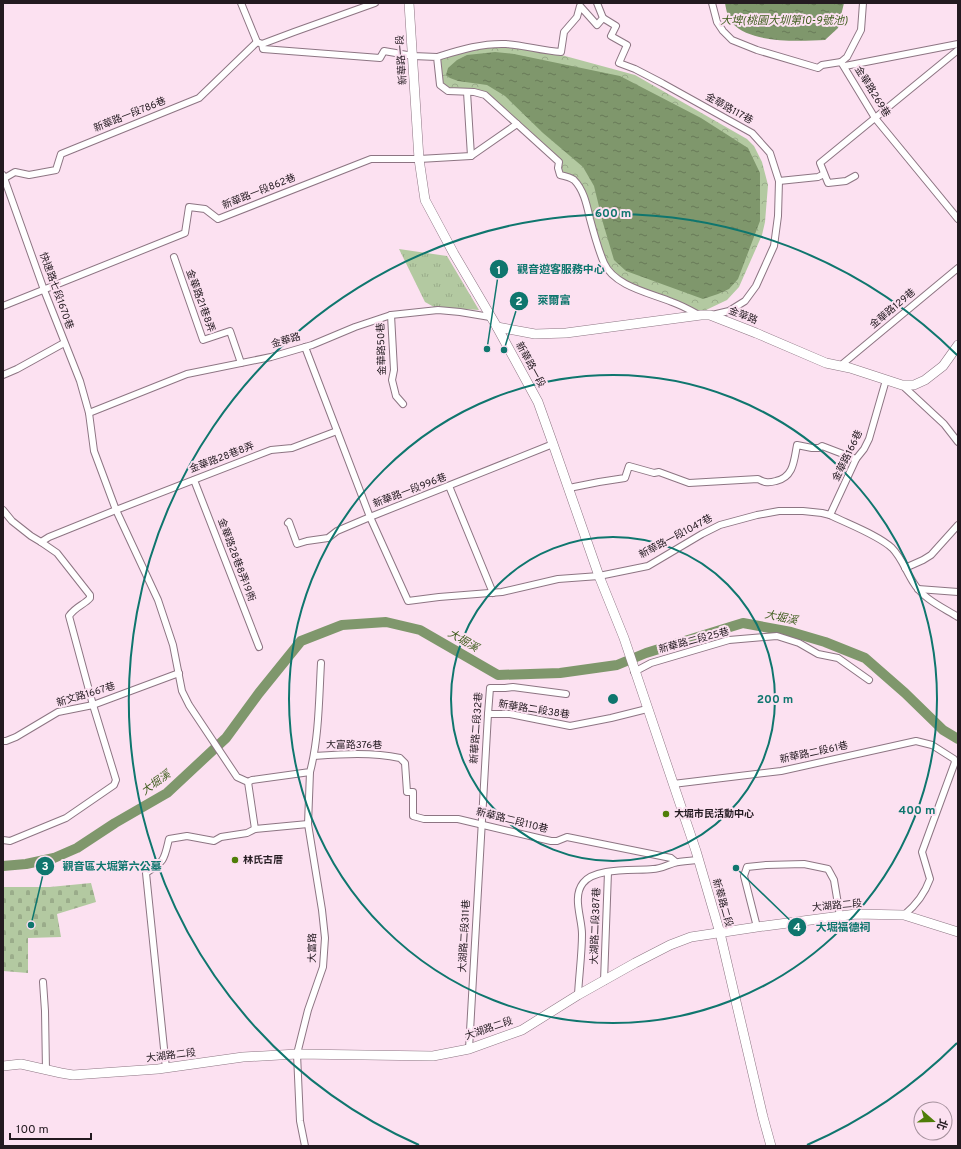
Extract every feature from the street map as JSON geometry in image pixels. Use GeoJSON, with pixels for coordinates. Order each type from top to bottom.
{"type":"FeatureCollection","features":[{"type":"Feature","properties":{"kind":"street"},"geometry":{"type":"LineString","coordinates":[[241,3],[263,49],[380,58],[384,51],[413,56],[437,57],[476,46],[492,44],[508,44],[561,52],[564,32],[577,17],[580,6],[597,25],[603,18],[597,3]]}},
{"type":"Feature","properties":{"kind":"street","name":"新華路一段786巷"},"geometry":{"type":"LineString","coordinates":[[3,177],[15,172],[28,175],[56,170],[61,154],[199,98],[259,43],[375,3]]}},
{"type":"Feature","properties":{"kind":"street","name":"新華路一段"},"geometry":{"type":"LineString","coordinates":[[409,3],[419,159],[425,200],[538,402],[634,672]]}},
{"type":"Feature","properties":{"kind":"street","name":"金華路269巷"},"geometry":{"type":"LineString","coordinates":[[712,3],[717,22],[732,40],[757,50],[818,68],[822,65],[843,64],[875,118],[958,219]]}},
{"type":"Feature","properties":{"kind":"street"},"geometry":{"type":"LineString","coordinates":[[843,64],[861,30],[863,3]]}},
{"type":"Feature","properties":{"kind":"street","name":"金華路117巷"},"geometry":{"type":"LineString","coordinates":[[603,18],[616,26],[611,36],[627,45],[619,63],[636,69],[752,133],[770,153],[779,181],[778,216],[774,246],[756,286],[745,302],[729,311],[705,316]]}},
{"type":"Feature","properties":{"kind":"street"},"geometry":{"type":"LineString","coordinates":[[843,64],[958,44]]}},
{"type":"Feature","properties":{"kind":"street"},"geometry":{"type":"LineString","coordinates":[[855,176],[846,181],[828,183],[820,163],[958,50]]}},
{"type":"Feature","properties":{"kind":"street"},"geometry":{"type":"LineString","coordinates":[[437,57],[440,85],[448,91],[474,92],[485,95],[559,162],[558,168],[560,175],[568,176],[573,180],[579,187],[584,197],[604,264],[611,274],[631,286],[705,316]]}},
{"type":"Feature","properties":{"kind":"street"},"geometry":{"type":"LineString","coordinates":[[467,92],[471,156]]}},
{"type":"Feature","properties":{"kind":"street"},"geometry":{"type":"LineString","coordinates":[[419,159],[471,156],[517,124]]}},
{"type":"Feature","properties":{"kind":"street","name":"新華路一段862巷"},"geometry":{"type":"LineString","coordinates":[[44,290],[185,233],[189,207],[205,209],[218,219],[370,159],[419,159]]}},
{"type":"Feature","properties":{"kind":"street"},"geometry":{"type":"LineString","coordinates":[[779,181],[818,177],[824,174]]}},
{"type":"Feature","properties":{"kind":"street","name":"快速路七段1670巷"},"geometry":{"type":"LineString","coordinates":[[3,177],[64,343],[80,381],[90,413],[94,451],[116,510],[158,600],[173,646],[182,691],[237,777],[248,782]]}},
{"type":"Feature","properties":{"kind":"street","name":"金華路21巷8弄"},"geometry":{"type":"LineString","coordinates":[[174,257],[203,340],[230,331],[241,363]]}},
{"type":"Feature","properties":{"kind":"street","name":"金華路129巷"},"geometry":{"type":"LineString","coordinates":[[840,366],[958,268]]}},
{"type":"Feature","properties":{"kind":"street"},"geometry":{"type":"LineString","coordinates":[[3,306],[44,290]]}},
{"type":"Feature","properties":{"kind":"street","name":"金華路"},"geometry":{"type":"LineString","coordinates":[[90,413],[187,374],[271,357],[305,347],[355,327],[391,315],[438,310],[490,317]]}},
{"type":"Feature","properties":{"kind":"street","name":"金華路50巷"},"geometry":{"type":"LineString","coordinates":[[391,315],[394,370],[392,380],[396,396],[403,404]]}},
{"type":"Feature","properties":{"kind":"street","name":"金華路"},"geometry":{"type":"LineString","coordinates":[[497,327],[535,334],[566,333],[705,316],[756,333],[826,363],[850,368],[902,385],[914,384],[925,380],[943,366],[956,351]]}},
{"type":"Feature","properties":{"kind":"street"},"geometry":{"type":"LineString","coordinates":[[3,375],[64,343]]}},
{"type":"Feature","properties":{"kind":"street"},"geometry":{"type":"LineString","coordinates":[[305,347],[370,517]]}},
{"type":"Feature","properties":{"kind":"street","name":"金華路166巷"},"geometry":{"type":"LineString","coordinates":[[830,515],[856,459],[864,449],[869,439],[886,380]]}},
{"type":"Feature","properties":{"kind":"street"},"geometry":{"type":"LineString","coordinates":[[902,385],[944,424],[958,442]]}},
{"type":"Feature","properties":{"kind":"street","name":"金華路28巷8弄"},"geometry":{"type":"LineString","coordinates":[[41,542],[116,510],[271,450],[292,448],[337,431]]}},
{"type":"Feature","properties":{"kind":"street","name":"新華路一段996巷"},"geometry":{"type":"LineString","coordinates":[[288,524],[289,522],[297,544],[328,538],[337,531],[370,517],[553,444]]}},
{"type":"Feature","properties":{"kind":"street"},"geometry":{"type":"LineString","coordinates":[[569,488],[625,478],[629,466],[654,473],[659,472],[688,483],[758,479],[768,483],[780,480],[789,474],[793,468],[795,460],[796,445],[812,448],[819,448],[822,446],[856,459]]}},
{"type":"Feature","properties":{"kind":"street","name":"金華路28巷8弄19衖"},"geometry":{"type":"LineString","coordinates":[[194,480],[259,647]]}},
{"type":"Feature","properties":{"kind":"street"},"geometry":{"type":"LineString","coordinates":[[449,486],[493,592]]}},
{"type":"Feature","properties":{"kind":"street"},"geometry":{"type":"LineString","coordinates":[[3,510],[12,521],[31,536],[57,553],[90,595],[88,601],[76,608],[69,616],[93,705],[116,780],[114,785],[66,818],[10,841],[3,840]]}},
{"type":"Feature","properties":{"kind":"street","name":"新華路一段1047巷"},"geometry":{"type":"LineString","coordinates":[[370,517],[408,601],[502,592],[558,579],[599,576],[648,566],[720,525],[779,511],[822,513],[830,515],[884,542],[893,550],[918,589],[925,597],[958,617]]}},
{"type":"Feature","properties":{"kind":"street"},"geometry":{"type":"LineString","coordinates":[[905,568],[923,560],[930,555],[958,525]]}},
{"type":"Feature","properties":{"kind":"street"},"geometry":{"type":"LineString","coordinates":[[918,589],[958,592]]}},
{"type":"Feature","properties":{"kind":"street","name":"新華路二段25巷"},"geometry":{"type":"LineString","coordinates":[[634,672],[651,663],[729,640],[777,636],[799,642],[818,654],[838,658],[869,680]]}},
{"type":"Feature","properties":{"kind":"street","name":"大富路"},"geometry":{"type":"LineString","coordinates":[[305,1146],[300,1120],[297,1054],[308,1010],[323,968],[325,938],[308,824],[310,772],[314,756],[321,663]]}},
{"type":"Feature","properties":{"kind":"street","name":"新華路二段"},"geometry":{"type":"LineString","coordinates":[[634,672],[673,784],[720,933],[771,1146]]}},
{"type":"Feature","properties":{"kind":"street","name":"新文路1667巷"},"geometry":{"type":"LineString","coordinates":[[3,741],[16,737],[58,712],[93,705],[178,674]]}},
{"type":"Feature","properties":{"kind":"street","name":"新華路二段32巷"},"geometry":{"type":"LineString","coordinates":[[481,824],[490,688],[505,688],[513,686],[566,694]]}},
{"type":"Feature","properties":{"kind":"street","name":"新華路二段38巷"},"geometry":{"type":"LineString","coordinates":[[488,714],[510,714],[570,726],[647,709]]}},
{"type":"Feature","properties":{"kind":"street","name":"新華路二段61巷"},"geometry":{"type":"LineString","coordinates":[[673,784],[781,771],[916,741],[932,745],[954,759],[955,762],[922,852],[930,879],[922,895],[910,911],[904,916]]}},
{"type":"Feature","properties":{"kind":"street","name":"大富路376巷"},"geometry":{"type":"LineString","coordinates":[[314,756],[362,754],[400,758],[405,764],[407,792],[413,792],[413,816]]}},
{"type":"Feature","properties":{"kind":"street"},"geometry":{"type":"LineString","coordinates":[[255,829],[248,782],[252,780],[310,772]]}},
{"type":"Feature","properties":{"kind":"street","name":"新華路二段110巷"},"geometry":{"type":"LineString","coordinates":[[413,816],[424,819],[458,819],[551,841],[557,841],[567,837],[671,858],[676,862]]}},
{"type":"Feature","properties":{"kind":"street"},"geometry":{"type":"LineString","coordinates":[[166,1068],[146,873],[162,861],[169,838],[187,836],[214,841],[221,837],[247,833],[255,829],[308,824]]}},
{"type":"Feature","properties":{"kind":"street","name":"大湖路二段311巷"},"geometry":{"type":"LineString","coordinates":[[469,1048],[481,824]]}},
{"type":"Feature","properties":{"kind":"street"},"geometry":{"type":"LineString","coordinates":[[578,995],[582,933],[578,904],[582,884],[590,876],[608,872],[636,869],[655,869],[676,862],[698,860]]}},
{"type":"Feature","properties":{"kind":"street"},"geometry":{"type":"LineString","coordinates":[[757,927],[744,876],[747,867],[804,864],[828,869],[834,880],[840,916]]}},
{"type":"Feature","properties":{"kind":"street","name":"大湖路二段387巷"},"geometry":{"type":"LineString","coordinates":[[604,981],[608,872]]}},
{"type":"Feature","properties":{"kind":"street","name":"大湖路二段"},"geometry":{"type":"LineString","coordinates":[[3,1066],[21,1064],[73,1075],[166,1068],[243,1058],[297,1054],[433,1056],[469,1048],[522,1030],[578,995],[635,963],[670,945],[691,937],[856,914],[904,916],[958,932]]}},
{"type":"Feature","properties":{"kind":"street"},"geometry":{"type":"LineString","coordinates":[[43,982],[46,1070]]}},
{"type":"Feature","properties":{"kind":"green space"},"geometry":{"type":"Polygon","coordinates":[[[493,44],[554,53],[635,75],[747,139],[754,146],[762,162],[768,185],[765,222],[762,235],[739,287],[727,300],[706,310],[706,315],[618,279],[605,264],[579,186],[561,174],[559,162],[486,95],[444,88],[436,57],[493,44]]]}},
{"type":"Feature","properties":{"kind":"green space"},"geometry":{"type":"Polygon","coordinates":[[[399,249],[447,256],[479,310],[434,307],[425,302],[399,249]]]}},
{"type":"Feature","properties":{"kind":"green space"},"geometry":{"type":"Polygon","coordinates":[[[91,883],[96,902],[57,914],[61,937],[28,938],[28,973],[3,971],[3,887],[50,887],[91,883]]]}},
{"type":"Feature","properties":{"kind":"water","name":"大埤(桃園大圳第10-9號池)"},"geometry":{"type":"Polygon","coordinates":[[[725,3],[844,3],[838,28],[825,40],[789,41],[763,38],[751,35],[741,30],[732,23],[727,14],[725,3]]]}},
{"type":"Feature","properties":{"kind":"water"},"geometry":{"type":"Polygon","coordinates":[[[495,52],[514,54],[620,76],[701,118],[748,148],[760,173],[760,221],[738,279],[729,289],[703,299],[626,271],[614,260],[594,186],[583,167],[543,133],[505,96],[487,85],[458,81],[446,75],[448,68],[457,60],[467,55],[495,52]]]}},
{"type":"Feature","properties":{"kind":"waterway","name":"大堀溪"},"geometry":{"type":"LineString","coordinates":[[3,866],[26,864],[54,858],[77,848],[115,823],[167,793],[226,738],[259,693],[301,641],[342,625],[386,622],[420,630],[498,675],[560,673],[617,665],[646,653],[743,623],[791,632],[825,642],[865,658],[905,693],[943,730],[958,739]]}},
{"type":"Feature","properties":{"kind":"place","name":"觀音遊客服務中心"},"geometry":{"type":"Point","coordinates":[487,349]}},
{"type":"Feature","properties":{"kind":"place","name":"萊爾富"},"geometry":{"type":"Point","coordinates":[504,350]}},
{"type":"Feature","properties":{"kind":"place","name":"大堀市民活動中心"},"geometry":{"type":"Point","coordinates":[666,814]}},
{"type":"Feature","properties":{"kind":"place","name":"林氏古厝"},"geometry":{"type":"Point","coordinates":[235,860]}},
{"type":"Feature","properties":{"kind":"place","name":"大堀福德祠"},"geometry":{"type":"Point","coordinates":[736,868]}},
{"type":"Feature","properties":{"kind":"place","name":"觀音區大堀第六公墓"},"geometry":{"type":"Point","coordinates":[31,925]}}]}
